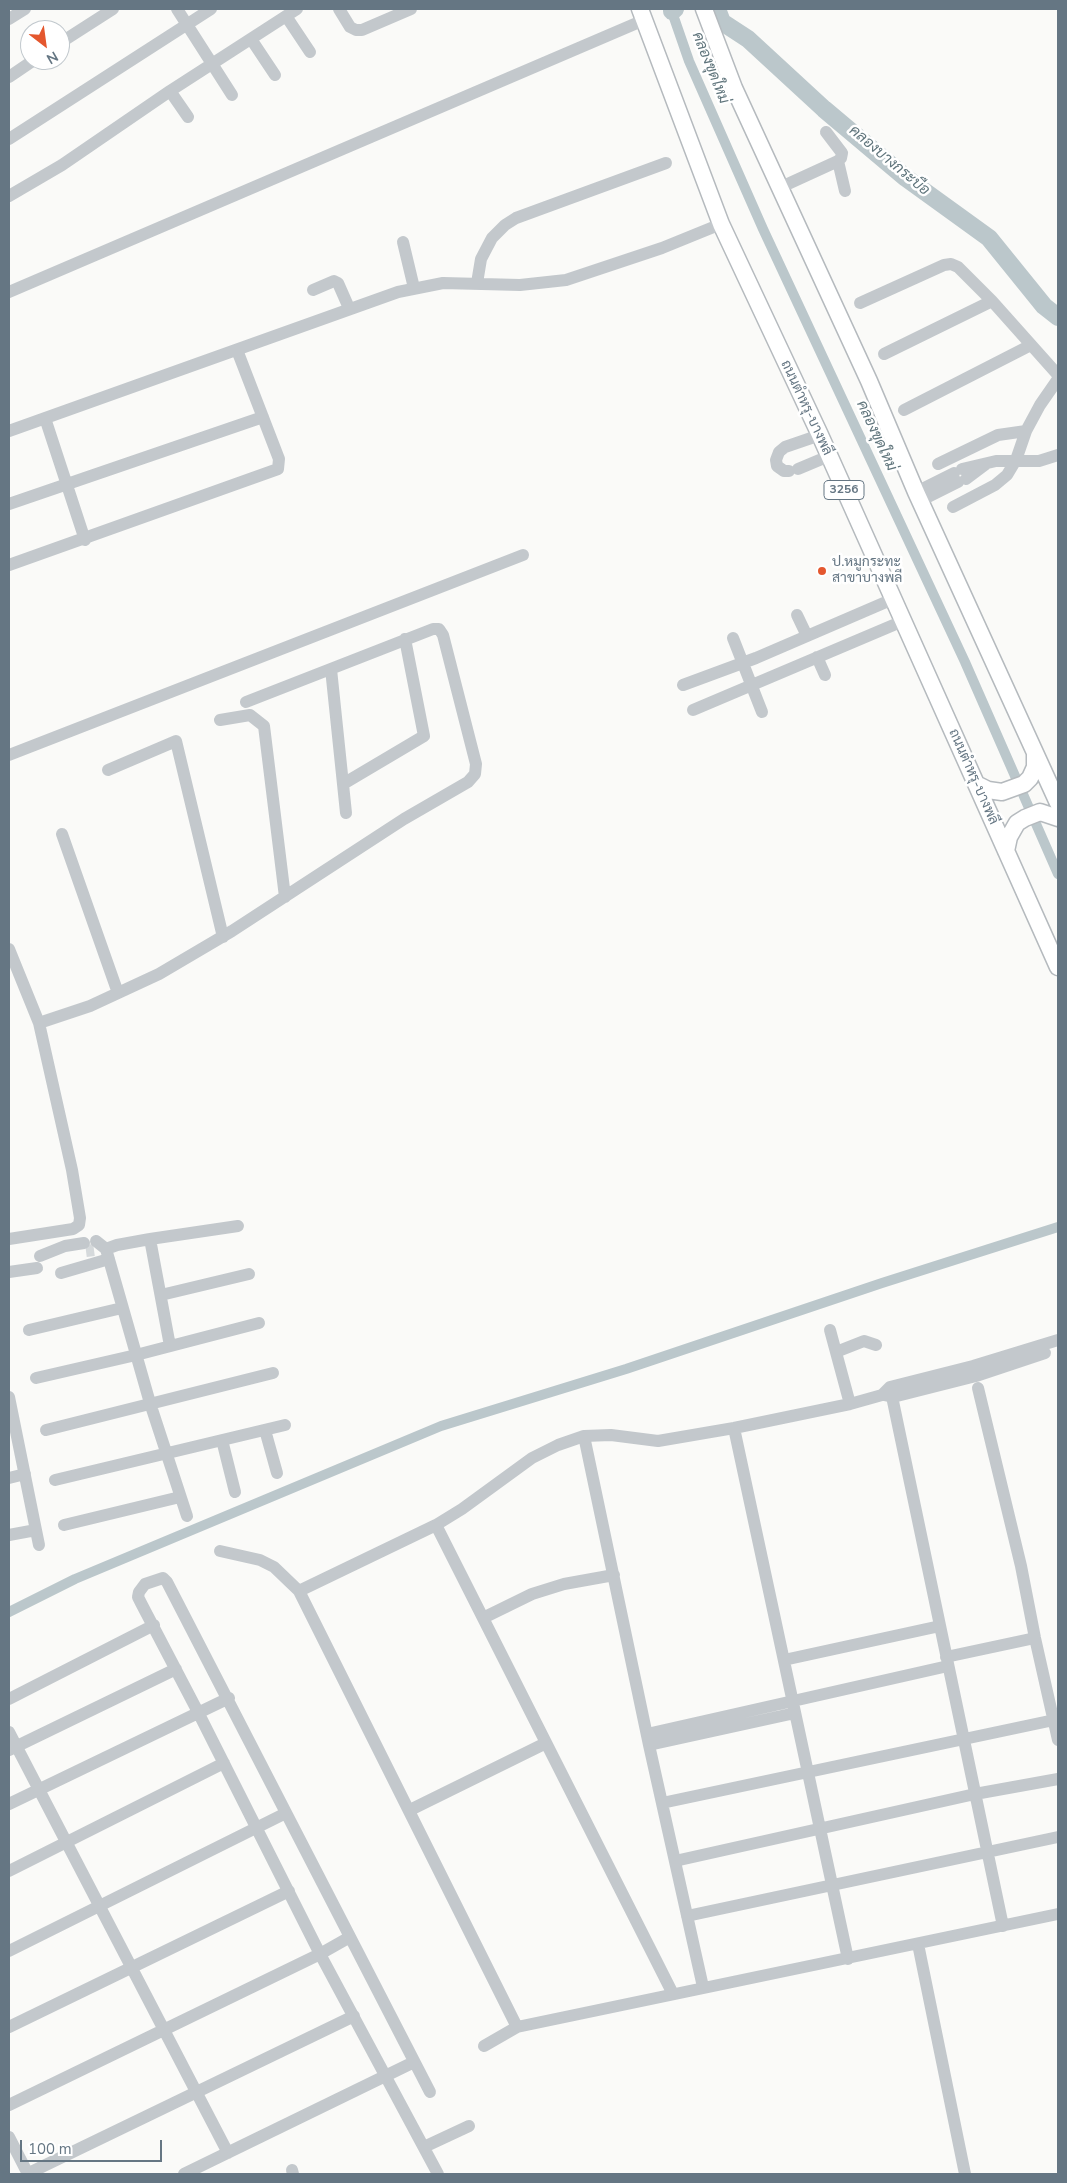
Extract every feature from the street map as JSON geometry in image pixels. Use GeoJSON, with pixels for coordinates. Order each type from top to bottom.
{"type":"FeatureCollection","features":[{"type":"Feature","properties":{"kind":"main road","name":"ถนนตำหรุ-บางพลี"},"geometry":{"type":"LineString","coordinates":[[642,14],[721,224],[820,435],[1058,967]]}},
{"type":"Feature","properties":{"kind":"main road"},"geometry":{"type":"LineString","coordinates":[[706,16],[734,88],[869,381],[918,496],[1058,804]]}},
{"type":"Feature","properties":{"kind":"main road"},"geometry":{"type":"LineString","coordinates":[[976,784],[988,790],[1002,792],[1019,786],[1030,778],[1035,767],[1035,754]]}},
{"type":"Feature","properties":{"kind":"main road"},"geometry":{"type":"LineString","coordinates":[[1006,851],[1009,837],[1017,823],[1040,812],[1058,818]]}},
{"type":"Feature","properties":{"kind":"street"},"geometry":{"type":"LineString","coordinates":[[9,20],[25,9]]}},
{"type":"Feature","properties":{"kind":"street"},"geometry":{"type":"LineString","coordinates":[[70,36],[112,9]]}},
{"type":"Feature","properties":{"kind":"street"},"geometry":{"type":"LineString","coordinates":[[177,9],[232,95]]}},
{"type":"Feature","properties":{"kind":"street"},"geometry":{"type":"LineString","coordinates":[[9,139],[211,9]]}},
{"type":"Feature","properties":{"kind":"street"},"geometry":{"type":"LineString","coordinates":[[339,9],[350,26],[356,30],[362,30],[411,9]]}},
{"type":"Feature","properties":{"kind":"street"},"geometry":{"type":"LineString","coordinates":[[9,196],[62,165],[170,91],[292,12],[310,52]]}},
{"type":"Feature","properties":{"kind":"street"},"geometry":{"type":"LineString","coordinates":[[9,292],[642,14]]}},
{"type":"Feature","properties":{"kind":"street"},"geometry":{"type":"LineString","coordinates":[[251,39],[275,75]]}},
{"type":"Feature","properties":{"kind":"street"},"geometry":{"type":"LineString","coordinates":[[9,76],[20,69]]}},
{"type":"Feature","properties":{"kind":"street"},"geometry":{"type":"LineString","coordinates":[[170,91],[188,117]]}},
{"type":"Feature","properties":{"kind":"street"},"geometry":{"type":"LineString","coordinates":[[779,188],[841,158],[842,152],[826,132]]}},
{"type":"Feature","properties":{"kind":"street"},"geometry":{"type":"LineString","coordinates":[[838,161],[845,190]]}},
{"type":"Feature","properties":{"kind":"street"},"geometry":{"type":"LineString","coordinates":[[477,283],[481,259],[492,238],[505,225],[516,218],[666,163]]}},
{"type":"Feature","properties":{"kind":"street"},"geometry":{"type":"LineString","coordinates":[[9,431],[349,308],[414,288],[443,283],[520,285],[566,280],[662,248],[721,224]]}},
{"type":"Feature","properties":{"kind":"street"},"geometry":{"type":"LineString","coordinates":[[403,242],[414,288]]}},
{"type":"Feature","properties":{"kind":"street"},"geometry":{"type":"LineString","coordinates":[[860,302],[944,264],[958,267],[992,301],[1058,375]]}},
{"type":"Feature","properties":{"kind":"street"},"geometry":{"type":"LineString","coordinates":[[313,290],[334,281],[338,283],[349,308]]}},
{"type":"Feature","properties":{"kind":"street"},"geometry":{"type":"LineString","coordinates":[[884,354],[992,301]]}},
{"type":"Feature","properties":{"kind":"street"},"geometry":{"type":"LineString","coordinates":[[904,410],[1031,345]]}},
{"type":"Feature","properties":{"kind":"street"},"geometry":{"type":"LineString","coordinates":[[9,565],[86,540],[278,469],[279,459],[237,350]]}},
{"type":"Feature","properties":{"kind":"street"},"geometry":{"type":"LineString","coordinates":[[953,507],[995,485],[1007,475],[1016,460],[1026,431],[1040,405],[1058,379]]}},
{"type":"Feature","properties":{"kind":"street"},"geometry":{"type":"LineString","coordinates":[[9,504],[262,417]]}},
{"type":"Feature","properties":{"kind":"street"},"geometry":{"type":"LineString","coordinates":[[45,418],[86,540]]}},
{"type":"Feature","properties":{"kind":"street"},"geometry":{"type":"LineString","coordinates":[[938,464],[998,435],[1026,431]]}},
{"type":"Feature","properties":{"kind":"street"},"geometry":{"type":"LineString","coordinates":[[820,435],[785,447],[779,452],[776,460],[777,466],[784,471],[793,470],[829,456]]}},
{"type":"Feature","properties":{"kind":"street"},"geometry":{"type":"LineString","coordinates":[[918,496],[996,461],[1039,461],[1058,455]]}},
{"type":"Feature","properties":{"kind":"street"},"geometry":{"type":"LineString","coordinates":[[9,755],[523,554]]}},
{"type":"Feature","properties":{"kind":"street"},"geometry":{"type":"LineString","coordinates":[[683,685],[743,663],[893,599]]}},
{"type":"Feature","properties":{"kind":"street"},"geometry":{"type":"LineString","coordinates":[[798,615],[807,636]]}},
{"type":"Feature","properties":{"kind":"street"},"geometry":{"type":"LineString","coordinates":[[693,710],[903,621]]}},
{"type":"Feature","properties":{"kind":"street"},"geometry":{"type":"LineString","coordinates":[[39,1023],[90,1006],[159,974],[223,937],[404,819],[468,782],[475,774],[476,764],[442,632],[439,629],[433,629],[246,702]]}},
{"type":"Feature","properties":{"kind":"street"},"geometry":{"type":"LineString","coordinates":[[733,638],[762,712]]}},
{"type":"Feature","properties":{"kind":"street"},"geometry":{"type":"LineString","coordinates":[[344,784],[424,736],[405,640]]}},
{"type":"Feature","properties":{"kind":"street"},"geometry":{"type":"LineString","coordinates":[[817,657],[826,675]]}},
{"type":"Feature","properties":{"kind":"street"},"geometry":{"type":"LineString","coordinates":[[331,669],[346,813]]}},
{"type":"Feature","properties":{"kind":"street"},"geometry":{"type":"LineString","coordinates":[[220,720],[250,715],[264,726],[285,897]]}},
{"type":"Feature","properties":{"kind":"street"},"geometry":{"type":"LineString","coordinates":[[108,770],[176,741],[223,937]]}},
{"type":"Feature","properties":{"kind":"street"},"geometry":{"type":"LineString","coordinates":[[62,834],[118,993]]}},
{"type":"Feature","properties":{"kind":"street"},"geometry":{"type":"LineString","coordinates":[[9,949],[39,1023],[72,1170],[80,1218],[79,1225],[72,1229],[9,1239]]}},
{"type":"Feature","properties":{"kind":"street"},"geometry":{"type":"LineString","coordinates":[[9,1272],[23,1269],[66,1250],[97,1248],[238,1226]]}},
{"type":"Feature","properties":{"kind":"street"},"geometry":{"type":"LineString","coordinates":[[58,1231],[66,1250]]}},
{"type":"Feature","properties":{"kind":"street"},"geometry":{"type":"LineString","coordinates":[[150,1239],[170,1346]]}},
{"type":"Feature","properties":{"kind":"street"},"geometry":{"type":"LineString","coordinates":[[61,1273],[97,1248]]}},
{"type":"Feature","properties":{"kind":"street"},"geometry":{"type":"LineString","coordinates":[[97,1248],[122,1308],[187,1516]]}},
{"type":"Feature","properties":{"kind":"street"},"geometry":{"type":"LineString","coordinates":[[161,1296],[250,1274]]}},
{"type":"Feature","properties":{"kind":"street"},"geometry":{"type":"LineString","coordinates":[[29,1330],[122,1308]]}},
{"type":"Feature","properties":{"kind":"street"},"geometry":{"type":"LineString","coordinates":[[36,1378],[136,1355],[259,1323]]}},
{"type":"Feature","properties":{"kind":"street"},"geometry":{"type":"LineString","coordinates":[[830,1330],[850,1404]]}},
{"type":"Feature","properties":{"kind":"street"},"geometry":{"type":"LineString","coordinates":[[299,1591],[436,1525],[462,1509],[532,1458],[558,1445],[584,1436],[611,1435],[658,1440],[734,1428],[850,1404],[1058,1340]]}},
{"type":"Feature","properties":{"kind":"street"},"geometry":{"type":"LineString","coordinates":[[836,1352],[864,1341],[876,1345]]}},
{"type":"Feature","properties":{"kind":"street"},"geometry":{"type":"LineString","coordinates":[[888,1393],[976,1376],[1058,1349]]}},
{"type":"Feature","properties":{"kind":"street"},"geometry":{"type":"LineString","coordinates":[[46,1430],[150,1402],[273,1373]]}},
{"type":"Feature","properties":{"kind":"street"},"geometry":{"type":"LineString","coordinates":[[978,1388],[1021,1566],[1058,1740]]}},
{"type":"Feature","properties":{"kind":"street"},"geometry":{"type":"LineString","coordinates":[[888,1393],[940,1626],[1003,1926]]}},
{"type":"Feature","properties":{"kind":"street"},"geometry":{"type":"LineString","coordinates":[[9,1397],[12,1426],[39,1545]]}},
{"type":"Feature","properties":{"kind":"street"},"geometry":{"type":"LineString","coordinates":[[56,1480],[285,1426]]}},
{"type":"Feature","properties":{"kind":"street"},"geometry":{"type":"LineString","coordinates":[[734,1428],[848,1959]]}},
{"type":"Feature","properties":{"kind":"street"},"geometry":{"type":"LineString","coordinates":[[265,1430],[276,1473]]}},
{"type":"Feature","properties":{"kind":"street"},"geometry":{"type":"LineString","coordinates":[[584,1436],[703,1987]]}},
{"type":"Feature","properties":{"kind":"street"},"geometry":{"type":"LineString","coordinates":[[222,1440],[235,1492]]}},
{"type":"Feature","properties":{"kind":"street"},"geometry":{"type":"LineString","coordinates":[[9,1478],[24,1474]]}},
{"type":"Feature","properties":{"kind":"street"},"geometry":{"type":"LineString","coordinates":[[64,1525],[180,1497]]}},
{"type":"Feature","properties":{"kind":"street"},"geometry":{"type":"LineString","coordinates":[[436,1525],[673,1994]]}},
{"type":"Feature","properties":{"kind":"street"},"geometry":{"type":"LineString","coordinates":[[9,1535],[36,1530]]}},
{"type":"Feature","properties":{"kind":"street"},"geometry":{"type":"LineString","coordinates":[[220,1551],[260,1560],[274,1567],[299,1591],[517,2027]]}},
{"type":"Feature","properties":{"kind":"street"},"geometry":{"type":"LineString","coordinates":[[483,1618],[532,1594],[564,1584],[614,1575]]}},
{"type":"Feature","properties":{"kind":"street"},"geometry":{"type":"LineString","coordinates":[[430,2092],[229,1698],[167,1582],[163,1578],[145,1584],[138,1597],[154,1625],[320,1954],[424,2147],[436,2174]]}},
{"type":"Feature","properties":{"kind":"street"},"geometry":{"type":"LineString","coordinates":[[9,1699],[154,1625]]}},
{"type":"Feature","properties":{"kind":"street"},"geometry":{"type":"LineString","coordinates":[[784,1660],[940,1626]]}},
{"type":"Feature","properties":{"kind":"street"},"geometry":{"type":"LineString","coordinates":[[648,1739],[794,1707],[1035,1638]]}},
{"type":"Feature","properties":{"kind":"street"},"geometry":{"type":"LineString","coordinates":[[12,1748],[176,1669]]}},
{"type":"Feature","properties":{"kind":"street"},"geometry":{"type":"LineString","coordinates":[[9,1804],[229,1698]]}},
{"type":"Feature","properties":{"kind":"street"},"geometry":{"type":"LineString","coordinates":[[662,1803],[1054,1720]]}},
{"type":"Feature","properties":{"kind":"street"},"geometry":{"type":"LineString","coordinates":[[9,1732],[12,1748],[38,1790],[66,1842],[228,2153]]}},
{"type":"Feature","properties":{"kind":"street"},"geometry":{"type":"LineString","coordinates":[[410,1810],[546,1743]]}},
{"type":"Feature","properties":{"kind":"street"},"geometry":{"type":"LineString","coordinates":[[9,1871],[224,1764]]}},
{"type":"Feature","properties":{"kind":"street"},"geometry":{"type":"LineString","coordinates":[[675,1861],[975,1794],[1058,1779]]}},
{"type":"Feature","properties":{"kind":"street"},"geometry":{"type":"LineString","coordinates":[[9,1951],[286,1813]]}},
{"type":"Feature","properties":{"kind":"street"},"geometry":{"type":"LineString","coordinates":[[687,1916],[1058,1837]]}},
{"type":"Feature","properties":{"kind":"street"},"geometry":{"type":"LineString","coordinates":[[9,2026],[289,1891]]}},
{"type":"Feature","properties":{"kind":"street"},"geometry":{"type":"LineString","coordinates":[[484,2046],[517,2027],[1058,1914]]}},
{"type":"Feature","properties":{"kind":"street"},"geometry":{"type":"LineString","coordinates":[[9,2105],[320,1954],[350,1937]]}},
{"type":"Feature","properties":{"kind":"street"},"geometry":{"type":"LineString","coordinates":[[918,1944],[965,2174]]}},
{"type":"Feature","properties":{"kind":"street"},"geometry":{"type":"LineString","coordinates":[[9,2137],[28,2174],[354,2016]]}},
{"type":"Feature","properties":{"kind":"street"},"geometry":{"type":"LineString","coordinates":[[184,2174],[414,2062]]}},
{"type":"Feature","properties":{"kind":"street"},"geometry":{"type":"LineString","coordinates":[[424,2147],[468,2126]]}},
{"type":"Feature","properties":{"kind":"waterway","name":"คลองขุดใหม่"},"geometry":{"type":"LineString","coordinates":[[671,9],[689,61],[763,229],[965,662],[1058,874]]}},
{"type":"Feature","properties":{"kind":"waterway","name":"คลองบางกระบือ"},"geometry":{"type":"LineString","coordinates":[[717,9],[722,22],[748,39],[824,109],[906,178],[989,238],[1044,306],[1058,317]]}},
{"type":"Feature","properties":{"kind":"waterway"},"geometry":{"type":"LineString","coordinates":[[9,1612],[75,1579],[441,1426],[626,1369],[882,1283],[1058,1227]]}},
{"type":"Feature","properties":{"kind":"tunnel"},"geometry":{"type":"LineString","coordinates":[[86,1251],[94,1250]]}},
{"type":"Feature","properties":{"kind":"place","name":"ป.หมูกระทะ สาขาบางพลี"},"geometry":{"type":"Point","coordinates":[822,571]}}]}
